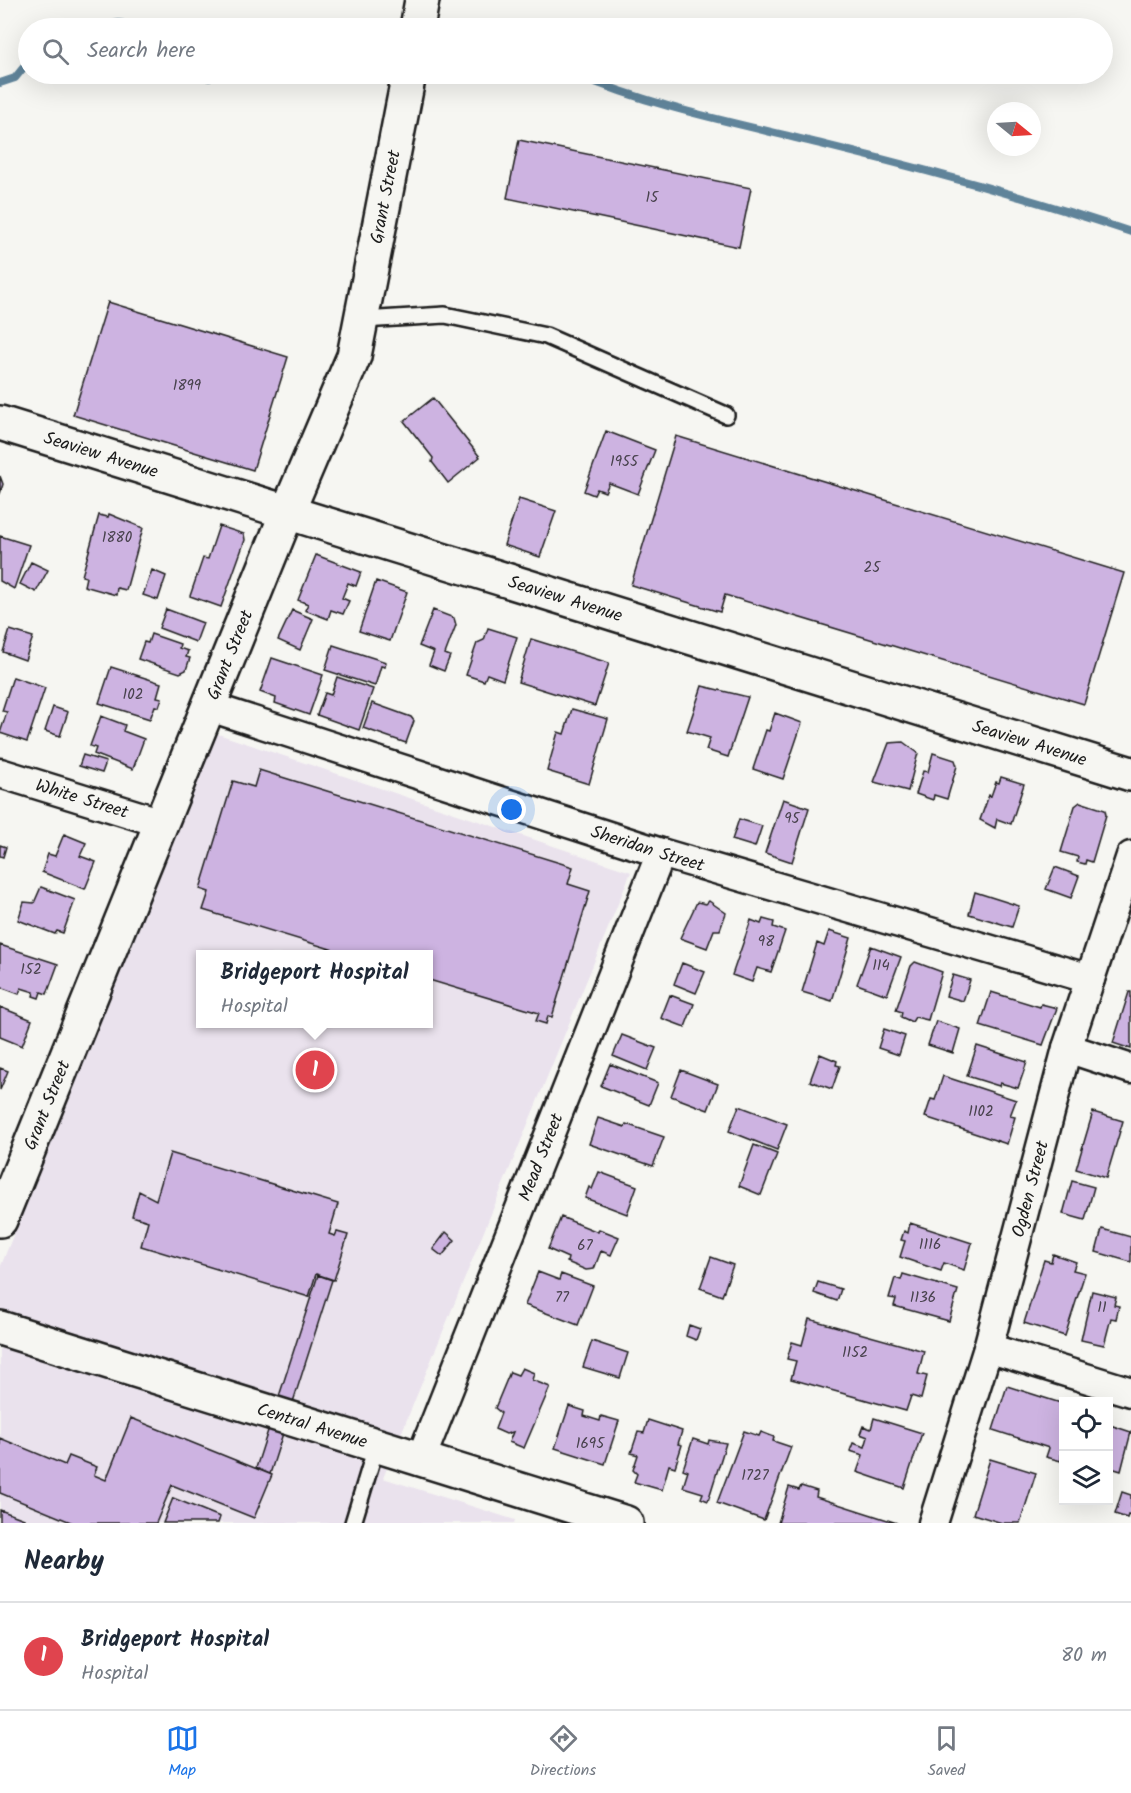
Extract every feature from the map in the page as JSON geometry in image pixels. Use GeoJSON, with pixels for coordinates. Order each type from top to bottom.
{"type":"FeatureCollection","features":[{"type":"Feature","properties":{"kind":"main road"},"geometry":{"type":"LineString","coordinates":[[419,18],[422,0]]}},
{"type":"Feature","properties":{"kind":"main road","name":"Grant Street"},"geometry":{"type":"LineString","coordinates":[[0,1220],[287,513],[354,356],[363,320],[408,84]]}},
{"type":"Feature","properties":{"kind":"main road","name":"Seaview Avenue"},"geometry":{"type":"LineString","coordinates":[[0,423],[1131,774]]}},
{"type":"Feature","properties":{"kind":"main road","name":"Central Avenue"},"geometry":{"type":"LineString","coordinates":[[0,1328],[420,1461],[626,1523]]}},
{"type":"Feature","properties":{"kind":"street","name":"Sheridan Street"},"geometry":{"type":"LineString","coordinates":[[210,707],[661,853],[1090,979]]}},
{"type":"Feature","properties":{"kind":"street","name":"White Street"},"geometry":{"type":"LineString","coordinates":[[0,773],[162,823]]}},
{"type":"Feature","properties":{"kind":"street","name":"Mead Street"},"geometry":{"type":"LineString","coordinates":[[420,1461],[661,853]]}},
{"type":"Feature","properties":{"kind":"street","name":"Ogden Street"},"geometry":{"type":"LineString","coordinates":[[933,1523],[988,1348],[1067,1048],[1131,856]]}},
{"type":"Feature","properties":{"kind":"street"},"geometry":{"type":"LineString","coordinates":[[1067,1048],[1131,1069]]}},
{"type":"Feature","properties":{"kind":"street"},"geometry":{"type":"LineString","coordinates":[[988,1348],[1131,1392]]}},
{"type":"Feature","properties":{"kind":"lane"},"geometry":{"type":"LineString","coordinates":[[363,320],[446,315],[546,336],[726,415]]}},
{"type":"Feature","properties":{"kind":"lane"},"geometry":{"type":"LineString","coordinates":[[353,1523],[376,1447]]}},
{"type":"Feature","properties":{"kind":"shaded area"},"geometry":{"type":"Polygon","coordinates":[[[215,733],[631,872],[383,1478],[515,1520],[514,1523],[0,1523],[0,1268],[215,733]]]}},
{"type":"Feature","properties":{"kind":"building"},"geometry":{"type":"Polygon","coordinates":[[[519,140],[751,188],[739,247],[507,198],[519,140]]]}},
{"type":"Feature","properties":{"kind":"building"},"geometry":{"type":"Polygon","coordinates":[[[108,302],[288,357],[253,470],[73,415],[108,302]]]}},
{"type":"Feature","properties":{"kind":"building"},"geometry":{"type":"Polygon","coordinates":[[[433,398],[480,457],[448,483],[432,462],[433,458],[404,421],[433,398]]]}},
{"type":"Feature","properties":{"kind":"building"},"geometry":{"type":"Polygon","coordinates":[[[606,431],[655,450],[638,494],[609,483],[605,492],[597,489],[594,495],[584,491],[606,431]]]}},
{"type":"Feature","properties":{"kind":"building"},"geometry":{"type":"Polygon","coordinates":[[[676,436],[1124,573],[1084,704],[725,595],[720,612],[631,585],[676,436]]]}},
{"type":"Feature","properties":{"kind":"building"},"geometry":{"type":"Polygon","coordinates":[[[0,476],[3,484],[0,494],[0,476]]]}},
{"type":"Feature","properties":{"kind":"building"},"geometry":{"type":"Polygon","coordinates":[[[519,499],[556,511],[540,557],[504,545],[519,499]]]}},
{"type":"Feature","properties":{"kind":"building"},"geometry":{"type":"Polygon","coordinates":[[[109,514],[143,528],[126,590],[117,588],[116,595],[84,586],[86,577],[82,576],[99,515],[108,517],[109,514]]]}},
{"type":"Feature","properties":{"kind":"building"},"geometry":{"type":"Polygon","coordinates":[[[219,526],[244,534],[245,540],[221,607],[190,596],[203,558],[208,559],[219,526]]]}},
{"type":"Feature","properties":{"kind":"building"},"geometry":{"type":"Polygon","coordinates":[[[0,536],[29,545],[14,589],[0,581],[0,536]]]}},
{"type":"Feature","properties":{"kind":"building"},"geometry":{"type":"Polygon","coordinates":[[[316,555],[361,572],[356,586],[348,583],[342,598],[349,601],[343,614],[331,610],[328,619],[305,610],[308,604],[298,600],[316,555]]]}},
{"type":"Feature","properties":{"kind":"building"},"geometry":{"type":"Polygon","coordinates":[[[31,562],[48,570],[36,592],[20,584],[31,562]]]}},
{"type":"Feature","properties":{"kind":"building"},"geometry":{"type":"Polygon","coordinates":[[[152,570],[166,576],[158,600],[143,595],[152,570]]]}},
{"type":"Feature","properties":{"kind":"building"},"geometry":{"type":"Polygon","coordinates":[[[376,581],[407,592],[390,641],[359,631],[376,581]]]}},
{"type":"Feature","properties":{"kind":"building"},"geometry":{"type":"Polygon","coordinates":[[[166,609],[203,623],[196,642],[159,628],[166,609]]]}},
{"type":"Feature","properties":{"kind":"building"},"geometry":{"type":"Polygon","coordinates":[[[292,610],[313,619],[300,650],[278,640],[292,610]]]}},
{"type":"Feature","properties":{"kind":"building"},"geometry":{"type":"Polygon","coordinates":[[[433,610],[454,618],[456,625],[445,654],[450,656],[444,671],[429,665],[434,652],[419,646],[433,610]]]}},
{"type":"Feature","properties":{"kind":"building"},"geometry":{"type":"Polygon","coordinates":[[[488,628],[517,637],[503,680],[487,674],[484,681],[466,675],[477,643],[484,640],[488,628]]]}},
{"type":"Feature","properties":{"kind":"building"},"geometry":{"type":"Polygon","coordinates":[[[10,630],[33,637],[25,660],[3,652],[10,630]]]}},
{"type":"Feature","properties":{"kind":"building"},"geometry":{"type":"Polygon","coordinates":[[[151,634],[180,644],[179,648],[188,651],[186,657],[190,658],[186,670],[180,673],[138,659],[144,642],[148,643],[151,634]]]}},
{"type":"Feature","properties":{"kind":"building"},"geometry":{"type":"Polygon","coordinates":[[[531,639],[609,663],[595,706],[518,682],[531,639]]]}},
{"type":"Feature","properties":{"kind":"building"},"geometry":{"type":"Polygon","coordinates":[[[333,645],[386,662],[385,667],[381,666],[375,686],[325,670],[333,645]]]}},
{"type":"Feature","properties":{"kind":"building"},"geometry":{"type":"Polygon","coordinates":[[[272,658],[323,675],[309,715],[275,703],[276,698],[260,692],[272,658]]]}},
{"type":"Feature","properties":{"kind":"building"},"geometry":{"type":"Polygon","coordinates":[[[111,667],[161,683],[157,697],[162,698],[159,707],[155,706],[150,719],[99,703],[111,667]]]}},
{"type":"Feature","properties":{"kind":"building"},"geometry":{"type":"Polygon","coordinates":[[[13,677],[45,688],[27,742],[0,733],[7,712],[2,711],[13,677]]]}},
{"type":"Feature","properties":{"kind":"building"},"geometry":{"type":"Polygon","coordinates":[[[337,677],[373,689],[359,730],[317,715],[325,693],[331,695],[337,677]]]}},
{"type":"Feature","properties":{"kind":"building"},"geometry":{"type":"Polygon","coordinates":[[[702,686],[748,697],[728,757],[706,750],[710,738],[687,731],[702,686]]]}},
{"type":"Feature","properties":{"kind":"building"},"geometry":{"type":"Polygon","coordinates":[[[372,703],[411,717],[414,721],[406,743],[363,728],[372,703]]]}},
{"type":"Feature","properties":{"kind":"building"},"geometry":{"type":"Polygon","coordinates":[[[53,707],[68,712],[60,736],[45,731],[53,707]]]}},
{"type":"Feature","properties":{"kind":"building"},"geometry":{"type":"Polygon","coordinates":[[[572,709],[608,719],[589,784],[547,771],[558,732],[564,734],[572,709]]]}},
{"type":"Feature","properties":{"kind":"building"},"geometry":{"type":"Polygon","coordinates":[[[775,713],[802,723],[783,779],[753,769],[766,730],[769,731],[775,713]]]}},
{"type":"Feature","properties":{"kind":"building"},"geometry":{"type":"Polygon","coordinates":[[[101,716],[125,725],[123,731],[144,739],[133,769],[94,754],[96,748],[90,746],[101,716]]]}},
{"type":"Feature","properties":{"kind":"building"},"geometry":{"type":"Polygon","coordinates":[[[903,742],[918,753],[908,791],[874,782],[889,743],[903,742]]]}},
{"type":"Feature","properties":{"kind":"building"},"geometry":{"type":"Polygon","coordinates":[[[933,753],[955,760],[957,766],[947,799],[934,795],[933,800],[916,794],[923,771],[928,772],[933,753]]]}},
{"type":"Feature","properties":{"kind":"building"},"geometry":{"type":"Polygon","coordinates":[[[83,755],[106,762],[102,773],[79,766],[83,755]]]}},
{"type":"Feature","properties":{"kind":"building"},"geometry":{"type":"Polygon","coordinates":[[[259,770],[573,867],[568,884],[590,891],[552,1017],[548,1016],[546,1024],[536,1021],[539,1013],[433,981],[433,950],[334,950],[203,910],[209,892],[200,889],[233,781],[254,787],[259,770]]]}},
{"type":"Feature","properties":{"kind":"building"},"geometry":{"type":"Polygon","coordinates":[[[1001,777],[1024,784],[1011,824],[997,819],[995,828],[980,820],[989,795],[991,796],[996,782],[999,783],[1001,777]]]}},
{"type":"Feature","properties":{"kind":"building"},"geometry":{"type":"Polygon","coordinates":[[[783,799],[809,808],[792,862],[765,853],[783,799]]]}},
{"type":"Feature","properties":{"kind":"building"},"geometry":{"type":"Polygon","coordinates":[[[1080,802],[1105,810],[1106,815],[1092,862],[1086,860],[1085,864],[1077,862],[1078,857],[1061,852],[1075,806],[1080,802]]]}},
{"type":"Feature","properties":{"kind":"building"},"geometry":{"type":"Polygon","coordinates":[[[739,819],[762,826],[755,847],[732,840],[739,819]]]}},
{"type":"Feature","properties":{"kind":"building"},"geometry":{"type":"Polygon","coordinates":[[[64,834],[86,843],[80,856],[96,862],[85,889],[42,872],[48,854],[55,856],[64,834]]]}},
{"type":"Feature","properties":{"kind":"building"},"geometry":{"type":"Polygon","coordinates":[[[0,845],[6,847],[3,857],[0,856],[0,845]]]}},
{"type":"Feature","properties":{"kind":"building"},"geometry":{"type":"Polygon","coordinates":[[[1055,867],[1079,876],[1071,898],[1046,889],[1055,867]]]}},
{"type":"Feature","properties":{"kind":"building"},"geometry":{"type":"Polygon","coordinates":[[[41,887],[75,900],[63,933],[57,931],[55,934],[18,920],[24,902],[34,903],[41,887]]]}},
{"type":"Feature","properties":{"kind":"building"},"geometry":{"type":"Polygon","coordinates":[[[975,892],[1019,906],[1012,927],[969,914],[975,892]]]}},
{"type":"Feature","properties":{"kind":"building"},"geometry":{"type":"Polygon","coordinates":[[[709,901],[726,913],[720,930],[714,930],[707,948],[680,938],[697,902],[706,904],[709,901]]]}},
{"type":"Feature","properties":{"kind":"building"},"geometry":{"type":"Polygon","coordinates":[[[763,919],[774,922],[773,927],[785,931],[771,972],[757,968],[752,982],[732,975],[751,920],[761,924],[763,919]]]}},
{"type":"Feature","properties":{"kind":"building"},"geometry":{"type":"Polygon","coordinates":[[[829,931],[851,938],[832,1001],[802,992],[817,943],[824,946],[829,931]]]}},
{"type":"Feature","properties":{"kind":"building"},"geometry":{"type":"Polygon","coordinates":[[[0,945],[58,964],[47,994],[41,992],[39,998],[33,996],[34,992],[21,988],[19,994],[0,987],[0,945]]]}},
{"type":"Feature","properties":{"kind":"building"},"geometry":{"type":"Polygon","coordinates":[[[871,946],[901,957],[887,995],[857,984],[871,946]]]}},
{"type":"Feature","properties":{"kind":"building"},"geometry":{"type":"Polygon","coordinates":[[[915,962],[942,972],[928,1020],[915,1017],[912,1022],[901,1017],[902,1012],[896,1010],[911,966],[915,962]]]}},
{"type":"Feature","properties":{"kind":"building"},"geometry":{"type":"Polygon","coordinates":[[[682,963],[705,972],[696,993],[674,984],[682,963]]]}},
{"type":"Feature","properties":{"kind":"building"},"geometry":{"type":"Polygon","coordinates":[[[953,975],[970,980],[963,1001],[946,996],[953,975]]]}},
{"type":"Feature","properties":{"kind":"building"},"geometry":{"type":"Polygon","coordinates":[[[991,992],[1040,1007],[1041,1004],[1057,1008],[1043,1045],[980,1026],[991,992]]]}},
{"type":"Feature","properties":{"kind":"building"},"geometry":{"type":"Polygon","coordinates":[[[1129,992],[1131,992],[1131,1049],[1113,1043],[1129,992]]]}},
{"type":"Feature","properties":{"kind":"building"},"geometry":{"type":"Polygon","coordinates":[[[670,995],[694,1004],[685,1027],[661,1018],[670,995]]]}},
{"type":"Feature","properties":{"kind":"building"},"geometry":{"type":"Polygon","coordinates":[[[0,1007],[32,1020],[22,1046],[0,1037],[0,1007]]]}},
{"type":"Feature","properties":{"kind":"building"},"geometry":{"type":"Polygon","coordinates":[[[936,1021],[960,1029],[953,1053],[928,1045],[936,1021]]]}},
{"type":"Feature","properties":{"kind":"building"},"geometry":{"type":"Polygon","coordinates":[[[884,1029],[905,1036],[899,1055],[878,1048],[884,1029]]]}},
{"type":"Feature","properties":{"kind":"building"},"geometry":{"type":"Polygon","coordinates":[[[622,1035],[656,1048],[647,1070],[613,1056],[622,1035]]]}},
{"type":"Feature","properties":{"kind":"building"},"geometry":{"type":"Polygon","coordinates":[[[977,1046],[1027,1062],[1018,1088],[1000,1083],[999,1086],[967,1076],[977,1046]]]}},
{"type":"Feature","properties":{"kind":"building"},"geometry":{"type":"Polygon","coordinates":[[[820,1054],[837,1061],[836,1065],[840,1066],[832,1089],[810,1081],[820,1054]]]}},
{"type":"Feature","properties":{"kind":"building"},"geometry":{"type":"Polygon","coordinates":[[[610,1064],[658,1083],[649,1105],[601,1086],[610,1064]]]}},
{"type":"Feature","properties":{"kind":"building"},"geometry":{"type":"Polygon","coordinates":[[[0,1068],[8,1071],[0,1090],[0,1068]]]}},
{"type":"Feature","properties":{"kind":"building"},"geometry":{"type":"Polygon","coordinates":[[[681,1070],[718,1084],[708,1110],[671,1096],[681,1070]]]}},
{"type":"Feature","properties":{"kind":"building"},"geometry":{"type":"Polygon","coordinates":[[[943,1076],[1016,1100],[1010,1116],[1015,1117],[1007,1144],[925,1117],[931,1099],[935,1100],[943,1076]]]}},
{"type":"Feature","properties":{"kind":"building"},"geometry":{"type":"Polygon","coordinates":[[[739,1106],[787,1124],[777,1150],[729,1131],[739,1106]]]}},
{"type":"Feature","properties":{"kind":"building"},"geometry":{"type":"Polygon","coordinates":[[[1093,1112],[1123,1121],[1106,1178],[1076,1169],[1093,1112]]]}},
{"type":"Feature","properties":{"kind":"building"},"geometry":{"type":"Polygon","coordinates":[[[598,1118],[625,1127],[626,1124],[664,1137],[653,1166],[589,1144],[598,1118]]]}},
{"type":"Feature","properties":{"kind":"building"},"geometry":{"type":"Polygon","coordinates":[[[754,1145],[777,1154],[761,1195],[739,1186],[754,1145]]]}},
{"type":"Feature","properties":{"kind":"building"},"geometry":{"type":"Polygon","coordinates":[[[170,1153],[338,1204],[329,1234],[335,1236],[337,1232],[348,1235],[334,1280],[316,1274],[309,1297],[141,1246],[148,1221],[132,1216],[139,1191],[156,1200],[170,1153]]]}},
{"type":"Feature","properties":{"kind":"building"},"geometry":{"type":"Polygon","coordinates":[[[599,1172],[637,1186],[627,1214],[585,1198],[589,1187],[592,1189],[599,1172]]]}},
{"type":"Feature","properties":{"kind":"building"},"geometry":{"type":"Polygon","coordinates":[[[1072,1181],[1094,1187],[1085,1220],[1063,1214],[1072,1181]]]}},
{"type":"Feature","properties":{"kind":"building"},"geometry":{"type":"Polygon","coordinates":[[[561,1217],[598,1232],[599,1229],[619,1237],[611,1255],[601,1251],[594,1269],[586,1270],[567,1262],[568,1258],[548,1249],[561,1217]]]}},
{"type":"Feature","properties":{"kind":"building"},"geometry":{"type":"Polygon","coordinates":[[[910,1223],[972,1243],[964,1270],[944,1263],[941,1271],[900,1257],[905,1241],[901,1240],[904,1231],[908,1233],[910,1223]]]}},
{"type":"Feature","properties":{"kind":"building"},"geometry":{"type":"Polygon","coordinates":[[[1102,1229],[1131,1237],[1131,1262],[1096,1252],[1102,1229]]]}},
{"type":"Feature","properties":{"kind":"building"},"geometry":{"type":"Polygon","coordinates":[[[446,1232],[455,1240],[442,1256],[433,1249],[446,1232]]]}},
{"type":"Feature","properties":{"kind":"building"},"geometry":{"type":"Polygon","coordinates":[[[1053,1254],[1076,1262],[1073,1270],[1085,1273],[1065,1336],[1024,1323],[1044,1260],[1051,1262],[1053,1254]]]}},
{"type":"Feature","properties":{"kind":"building"},"geometry":{"type":"Polygon","coordinates":[[[711,1257],[733,1265],[722,1296],[700,1288],[711,1257]]]}},
{"type":"Feature","properties":{"kind":"building"},"geometry":{"type":"Polygon","coordinates":[[[538,1272],[559,1280],[561,1274],[593,1286],[578,1325],[525,1305],[538,1272]]]}},
{"type":"Feature","properties":{"kind":"building"},"geometry":{"type":"Polygon","coordinates":[[[903,1274],[958,1290],[949,1321],[894,1306],[896,1299],[889,1298],[895,1278],[901,1280],[903,1274]]]}},
{"type":"Feature","properties":{"kind":"building"},"geometry":{"type":"Polygon","coordinates":[[[318,1275],[332,1280],[270,1474],[256,1468],[318,1275]]]}},
{"type":"Feature","properties":{"kind":"building"},"geometry":{"type":"Polygon","coordinates":[[[818,1282],[841,1289],[837,1301],[814,1293],[818,1282]]]}},
{"type":"Feature","properties":{"kind":"building"},"geometry":{"type":"Polygon","coordinates":[[[1092,1291],[1116,1297],[1114,1305],[1119,1306],[1116,1319],[1111,1318],[1104,1345],[1081,1340],[1092,1291]]]}},
{"type":"Feature","properties":{"kind":"building"},"geometry":{"type":"Polygon","coordinates":[[[809,1319],[924,1351],[918,1374],[927,1376],[921,1399],[911,1396],[906,1411],[791,1379],[796,1361],[787,1359],[792,1342],[802,1345],[809,1319]]]}},
{"type":"Feature","properties":{"kind":"building"},"geometry":{"type":"Polygon","coordinates":[[[689,1325],[700,1329],[696,1340],[686,1336],[689,1325]]]}},
{"type":"Feature","properties":{"kind":"building"},"geometry":{"type":"Polygon","coordinates":[[[592,1341],[628,1353],[620,1378],[583,1367],[592,1341]]]}},
{"type":"Feature","properties":{"kind":"building"},"geometry":{"type":"Polygon","coordinates":[[[522,1368],[534,1373],[532,1380],[550,1387],[524,1448],[509,1442],[513,1432],[506,1434],[495,1429],[501,1413],[495,1408],[510,1372],[518,1375],[522,1368]]]}},
{"type":"Feature","properties":{"kind":"building"},"geometry":{"type":"Polygon","coordinates":[[[1007,1386],[1059,1402],[1059,1460],[1046,1457],[1049,1448],[993,1430],[1007,1386]]]}},
{"type":"Feature","properties":{"kind":"building"},"geometry":{"type":"Polygon","coordinates":[[[569,1406],[585,1411],[584,1416],[600,1421],[601,1416],[619,1421],[605,1464],[555,1448],[569,1406]]]}},
{"type":"Feature","properties":{"kind":"building"},"geometry":{"type":"Polygon","coordinates":[[[131,1418],[272,1475],[254,1518],[172,1485],[156,1523],[73,1523],[0,1493],[0,1438],[65,1465],[69,1456],[97,1467],[94,1475],[106,1480],[131,1418]]]}},
{"type":"Feature","properties":{"kind":"building"},"geometry":{"type":"Polygon","coordinates":[[[874,1418],[922,1433],[904,1488],[857,1472],[863,1455],[850,1451],[853,1443],[865,1447],[868,1437],[860,1434],[863,1426],[871,1429],[874,1418]]]}},
{"type":"Feature","properties":{"kind":"building"},"geometry":{"type":"Polygon","coordinates":[[[648,1420],[682,1431],[678,1444],[682,1445],[675,1467],[669,1465],[662,1490],[634,1482],[637,1474],[633,1470],[638,1455],[631,1453],[638,1432],[644,1433],[648,1420]]]}},
{"type":"Feature","properties":{"kind":"building"},"geometry":{"type":"Polygon","coordinates":[[[1113,1426],[1131,1432],[1121,1471],[1113,1469],[1113,1426]]]}},
{"type":"Feature","properties":{"kind":"building"},"geometry":{"type":"Polygon","coordinates":[[[744,1431],[759,1436],[761,1432],[774,1437],[773,1441],[791,1447],[764,1520],[717,1503],[744,1431]]]}},
{"type":"Feature","properties":{"kind":"building"},"geometry":{"type":"Polygon","coordinates":[[[693,1439],[708,1444],[709,1440],[726,1443],[708,1501],[701,1498],[703,1493],[683,1487],[688,1471],[683,1469],[693,1439]]]}},
{"type":"Feature","properties":{"kind":"building"},"geometry":{"type":"Polygon","coordinates":[[[990,1459],[1036,1473],[1020,1523],[1002,1523],[973,1514],[990,1459]]]}},
{"type":"Feature","properties":{"kind":"building"},"geometry":{"type":"Polygon","coordinates":[[[801,1486],[817,1491],[816,1497],[897,1523],[778,1523],[789,1487],[799,1490],[801,1486]]]}},
{"type":"Feature","properties":{"kind":"building"},"geometry":{"type":"Polygon","coordinates":[[[1122,1492],[1131,1495],[1131,1516],[1128,1515],[1127,1518],[1115,1514],[1122,1492]]]}},
{"type":"Feature","properties":{"kind":"building"},"geometry":{"type":"Polygon","coordinates":[[[173,1498],[220,1517],[218,1523],[163,1523],[173,1498]]]}},
{"type":"Feature","properties":{"kind":"building"},"geometry":{"type":"Polygon","coordinates":[[[0,1510],[24,1519],[22,1523],[0,1523],[0,1510]]]}},
{"type":"Feature","properties":{"kind":"waterway"},"geometry":{"type":"LineString","coordinates":[[0,83],[15,78],[18,74]]}},
{"type":"Feature","properties":{"kind":"waterway"},"geometry":{"type":"LineString","coordinates":[[601,84],[667,106],[1017,196],[1131,232]]}},
{"type":"Feature","properties":{"kind":"place","name":"Bridgeport Hospital"},"geometry":{"type":"Point","coordinates":[315,1070]}}]}
